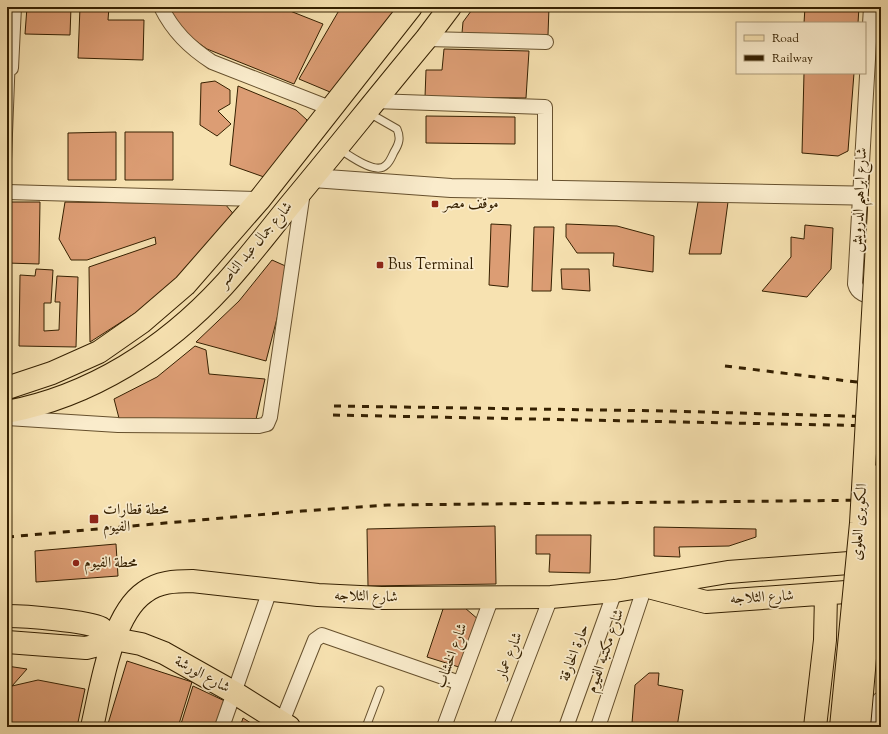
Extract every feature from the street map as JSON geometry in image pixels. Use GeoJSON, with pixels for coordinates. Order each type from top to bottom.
{"type":"FeatureCollection","features":[{"type":"Feature","properties":{"kind":"main road","name":"شارع جمال عبد الناصر"},"geometry":{"type":"LineString","coordinates":[[7,388],[76,363],[99,352],[119,340],[185,285],[260,199],[330,108],[411,7]]}},
{"type":"Feature","properties":{"kind":"main road","name":"شارع جمال عبد الناصر"},"geometry":{"type":"LineString","coordinates":[[7,412],[29,408],[79,390],[115,373],[160,344],[184,324],[224,285],[426,39],[450,7]]}},
{"type":"Feature","properties":{"kind":"main road","name":"الكوبرى العلوى"},"geometry":{"type":"LineString","coordinates":[[841,727],[861,523],[881,174]]}},
{"type":"Feature","properties":{"kind":"main road","name":"الكوبرى العلوى"},"geometry":{"type":"LineString","coordinates":[[859,727],[881,476]]}},
{"type":"Feature","properties":{"kind":"main road","name":"شارع الثلاجه"},"geometry":{"type":"LineString","coordinates":[[92,727],[112,638],[132,605],[144,593],[162,584],[192,581],[318,595],[381,598],[550,597],[615,591],[728,572],[881,560]]}},
{"type":"Feature","properties":{"kind":"main road","name":"شارع الثلاجه"},"geometry":{"type":"LineString","coordinates":[[645,586],[706,602],[881,590]]}},
{"type":"Feature","properties":{"kind":"main road"},"geometry":{"type":"LineString","coordinates":[[815,727],[825,640],[826,594]]}},
{"type":"Feature","properties":{"kind":"main road","name":"شارع الورشة"},"geometry":{"type":"LineString","coordinates":[[7,616],[45,619],[96,626],[112,638],[140,644],[164,653],[235,693],[286,725]]}},
{"type":"Feature","properties":{"kind":"main road"},"geometry":{"type":"LineString","coordinates":[[7,642],[86,648],[98,645],[112,638]]}},
{"type":"Feature","properties":{"kind":"street"},"geometry":{"type":"LineString","coordinates":[[12,68],[14,7]]}},
{"type":"Feature","properties":{"kind":"street"},"geometry":{"type":"LineString","coordinates":[[161,7],[168,21],[180,37],[195,51],[212,62],[330,108]]}},
{"type":"Feature","properties":{"kind":"street","name":"شارع ابراهيم الدرويش"},"geometry":{"type":"LineString","coordinates":[[871,7],[854,284],[862,295],[881,299]]}},
{"type":"Feature","properties":{"kind":"street"},"geometry":{"type":"LineString","coordinates":[[426,39],[546,42]]}},
{"type":"Feature","properties":{"kind":"street"},"geometry":{"type":"LineString","coordinates":[[370,106],[546,107],[545,190]]}},
{"type":"Feature","properties":{"kind":"street"},"geometry":{"type":"LineString","coordinates":[[7,418],[118,425],[259,426],[267,424],[270,417],[308,184],[881,196]]}},
{"type":"Feature","properties":{"kind":"street"},"geometry":{"type":"LineString","coordinates":[[7,192],[260,199]]}},
{"type":"Feature","properties":{"kind":"street","name":"شارع مكتبه الفيوم"},"geometry":{"type":"LineString","coordinates":[[598,727],[645,586]]}},
{"type":"Feature","properties":{"kind":"street"},"geometry":{"type":"LineString","coordinates":[[222,727],[270,590]]}},
{"type":"Feature","properties":{"kind":"street","name":"حارة الخارقة"},"geometry":{"type":"LineString","coordinates":[[566,727],[615,591]]}},
{"type":"Feature","properties":{"kind":"street","name":"شارع الخشاب"},"geometry":{"type":"LineString","coordinates":[[444,727],[492,597]]}},
{"type":"Feature","properties":{"kind":"street","name":"شارع عمار"},"geometry":{"type":"LineString","coordinates":[[501,727],[550,597]]}},
{"type":"Feature","properties":{"kind":"street"},"geometry":{"type":"LineString","coordinates":[[286,725],[315,640],[322,635],[460,683]]}},
{"type":"Feature","properties":{"kind":"street"},"geometry":{"type":"LineString","coordinates":[[879,727],[881,701]]}},
{"type":"Feature","properties":{"kind":"lane"},"geometry":{"type":"LineString","coordinates":[[7,173],[12,68]]}},
{"type":"Feature","properties":{"kind":"lane"},"geometry":{"type":"LineString","coordinates":[[337,148],[371,168],[380,169],[387,165],[398,145],[399,132],[370,106]]}},
{"type":"Feature","properties":{"kind":"lane"},"geometry":{"type":"LineString","coordinates":[[366,727],[380,690]]}},
{"type":"Feature","properties":{"kind":"building"},"geometry":{"type":"Polygon","coordinates":[[[27,7],[71,7],[70,35],[25,34],[27,7]]]}},
{"type":"Feature","properties":{"kind":"building"},"geometry":{"type":"Polygon","coordinates":[[[80,7],[109,7],[108,20],[144,20],[143,60],[78,58],[80,7]]]}},
{"type":"Feature","properties":{"kind":"building"},"geometry":{"type":"Polygon","coordinates":[[[168,7],[280,7],[323,24],[294,84],[207,49],[178,28],[168,7]]]}},
{"type":"Feature","properties":{"kind":"building"},"geometry":{"type":"Polygon","coordinates":[[[341,7],[399,7],[343,88],[330,92],[299,79],[341,7]]]}},
{"type":"Feature","properties":{"kind":"building"},"geometry":{"type":"Polygon","coordinates":[[[474,7],[549,7],[548,35],[462,33],[463,22],[474,7]]]}},
{"type":"Feature","properties":{"kind":"building"},"geometry":{"type":"Polygon","coordinates":[[[805,7],[859,7],[858,22],[804,22],[805,7]]]}},
{"type":"Feature","properties":{"kind":"building"},"geometry":{"type":"Polygon","coordinates":[[[444,49],[529,51],[526,98],[425,97],[426,70],[442,70],[444,49]]]}},
{"type":"Feature","properties":{"kind":"building"},"geometry":{"type":"Polygon","coordinates":[[[804,74],[854,74],[848,151],[838,156],[802,153],[804,74]]]}},
{"type":"Feature","properties":{"kind":"building"},"geometry":{"type":"Polygon","coordinates":[[[215,81],[230,90],[230,104],[218,111],[231,124],[217,136],[200,125],[201,83],[215,81]]]}},
{"type":"Feature","properties":{"kind":"building"},"geometry":{"type":"Polygon","coordinates":[[[238,86],[296,110],[307,120],[302,140],[264,177],[230,165],[238,86]]]}},
{"type":"Feature","properties":{"kind":"building"},"geometry":{"type":"Polygon","coordinates":[[[426,116],[515,117],[515,144],[426,143],[426,116]]]}},
{"type":"Feature","properties":{"kind":"building"},"geometry":{"type":"Polygon","coordinates":[[[116,132],[116,180],[68,180],[68,133],[116,132]]]}},
{"type":"Feature","properties":{"kind":"building"},"geometry":{"type":"Polygon","coordinates":[[[125,132],[173,132],[173,180],[125,180],[125,132]]]}},
{"type":"Feature","properties":{"kind":"building"},"geometry":{"type":"Polygon","coordinates":[[[7,202],[40,202],[39,264],[7,263],[7,202]]]}},
{"type":"Feature","properties":{"kind":"building"},"geometry":{"type":"Polygon","coordinates":[[[65,202],[225,204],[236,217],[178,278],[137,312],[90,342],[89,267],[156,244],[155,237],[87,260],[71,260],[59,239],[65,202]]]}},
{"type":"Feature","properties":{"kind":"building"},"geometry":{"type":"Polygon","coordinates":[[[698,202],[728,202],[721,254],[689,254],[698,202]]]}},
{"type":"Feature","properties":{"kind":"building"},"geometry":{"type":"Polygon","coordinates":[[[491,224],[511,225],[508,287],[489,285],[491,224]]]}},
{"type":"Feature","properties":{"kind":"building"},"geometry":{"type":"Polygon","coordinates":[[[566,224],[617,226],[654,236],[653,272],[613,266],[614,253],[577,253],[566,237],[566,224]]]}},
{"type":"Feature","properties":{"kind":"building"},"geometry":{"type":"Polygon","coordinates":[[[805,225],[833,228],[831,269],[807,297],[762,291],[791,257],[791,237],[804,239],[805,225]]]}},
{"type":"Feature","properties":{"kind":"building"},"geometry":{"type":"Polygon","coordinates":[[[534,227],[554,227],[551,291],[532,291],[534,227]]]}},
{"type":"Feature","properties":{"kind":"building"},"geometry":{"type":"Polygon","coordinates":[[[272,260],[290,268],[266,361],[196,342],[239,301],[272,260]]]}},
{"type":"Feature","properties":{"kind":"building"},"geometry":{"type":"Polygon","coordinates":[[[36,269],[53,270],[51,303],[44,303],[44,331],[59,330],[60,302],[55,302],[57,276],[78,277],[76,347],[19,346],[20,275],[35,276],[36,269]]]}},
{"type":"Feature","properties":{"kind":"building"},"geometry":{"type":"Polygon","coordinates":[[[561,269],[589,269],[590,291],[562,289],[561,269]]]}},
{"type":"Feature","properties":{"kind":"building"},"geometry":{"type":"Polygon","coordinates":[[[7,292],[11,292],[11,312],[7,311],[7,292]]]}},
{"type":"Feature","properties":{"kind":"building"},"geometry":{"type":"Polygon","coordinates":[[[195,346],[206,350],[209,374],[265,379],[255,424],[120,422],[114,399],[157,377],[195,346]]]}},
{"type":"Feature","properties":{"kind":"building"},"geometry":{"type":"Polygon","coordinates":[[[495,526],[496,584],[368,586],[367,529],[495,526]]]}},
{"type":"Feature","properties":{"kind":"building"},"geometry":{"type":"Polygon","coordinates":[[[654,527],[756,529],[756,537],[729,546],[679,547],[680,557],[654,556],[654,527]]]}},
{"type":"Feature","properties":{"kind":"building"},"geometry":{"type":"Polygon","coordinates":[[[536,535],[591,535],[590,573],[549,572],[550,554],[536,554],[536,535]]]}},
{"type":"Feature","properties":{"kind":"building","name":"محطة الفيوم"},"geometry":{"type":"Polygon","coordinates":[[[116,544],[118,576],[36,582],[35,551],[116,544]]]}},
{"type":"Feature","properties":{"kind":"building"},"geometry":{"type":"Polygon","coordinates":[[[444,606],[465,608],[479,620],[462,668],[427,657],[444,606]]]}},
{"type":"Feature","properties":{"kind":"building"},"geometry":{"type":"Polygon","coordinates":[[[127,661],[192,682],[178,727],[107,727],[127,661]]]}},
{"type":"Feature","properties":{"kind":"building"},"geometry":{"type":"Polygon","coordinates":[[[7,666],[27,669],[12,686],[38,680],[85,689],[77,727],[7,727],[7,666]]]}},
{"type":"Feature","properties":{"kind":"building"},"geometry":{"type":"Polygon","coordinates":[[[649,673],[659,673],[658,685],[683,690],[677,727],[657,727],[632,723],[635,685],[649,673]]]}},
{"type":"Feature","properties":{"kind":"building"},"geometry":{"type":"Polygon","coordinates":[[[193,686],[229,703],[218,727],[180,727],[193,686]]]}},
{"type":"Feature","properties":{"kind":"building"},"geometry":{"type":"Polygon","coordinates":[[[243,718],[257,727],[240,727],[243,718]]]}},
{"type":"Feature","properties":{"kind":"railway"},"geometry":{"type":"LineString","coordinates":[[725,366],[881,385]]}},
{"type":"Feature","properties":{"kind":"railway"},"geometry":{"type":"LineString","coordinates":[[334,406],[667,411],[881,417]]}},
{"type":"Feature","properties":{"kind":"railway"},"geometry":{"type":"LineString","coordinates":[[333,415],[881,426]]}},
{"type":"Feature","properties":{"kind":"railway"},"geometry":{"type":"LineString","coordinates":[[7,537],[302,511],[388,505],[881,500]]}},
{"type":"Feature","properties":{"kind":"place","name":"موقف مصر"},"geometry":{"type":"Point","coordinates":[435,204]}},
{"type":"Feature","properties":{"kind":"place","name":"Bus Terminal"},"geometry":{"type":"Point","coordinates":[380,265]}},
{"type":"Feature","properties":{"kind":"place","name":"محطة قطارات الفيوم"},"geometry":{"type":"Point","coordinates":[94,519]}},
{"type":"Feature","properties":{"kind":"place","name":"محطة الفيوم"},"geometry":{"type":"Point","coordinates":[76,563]}}]}
